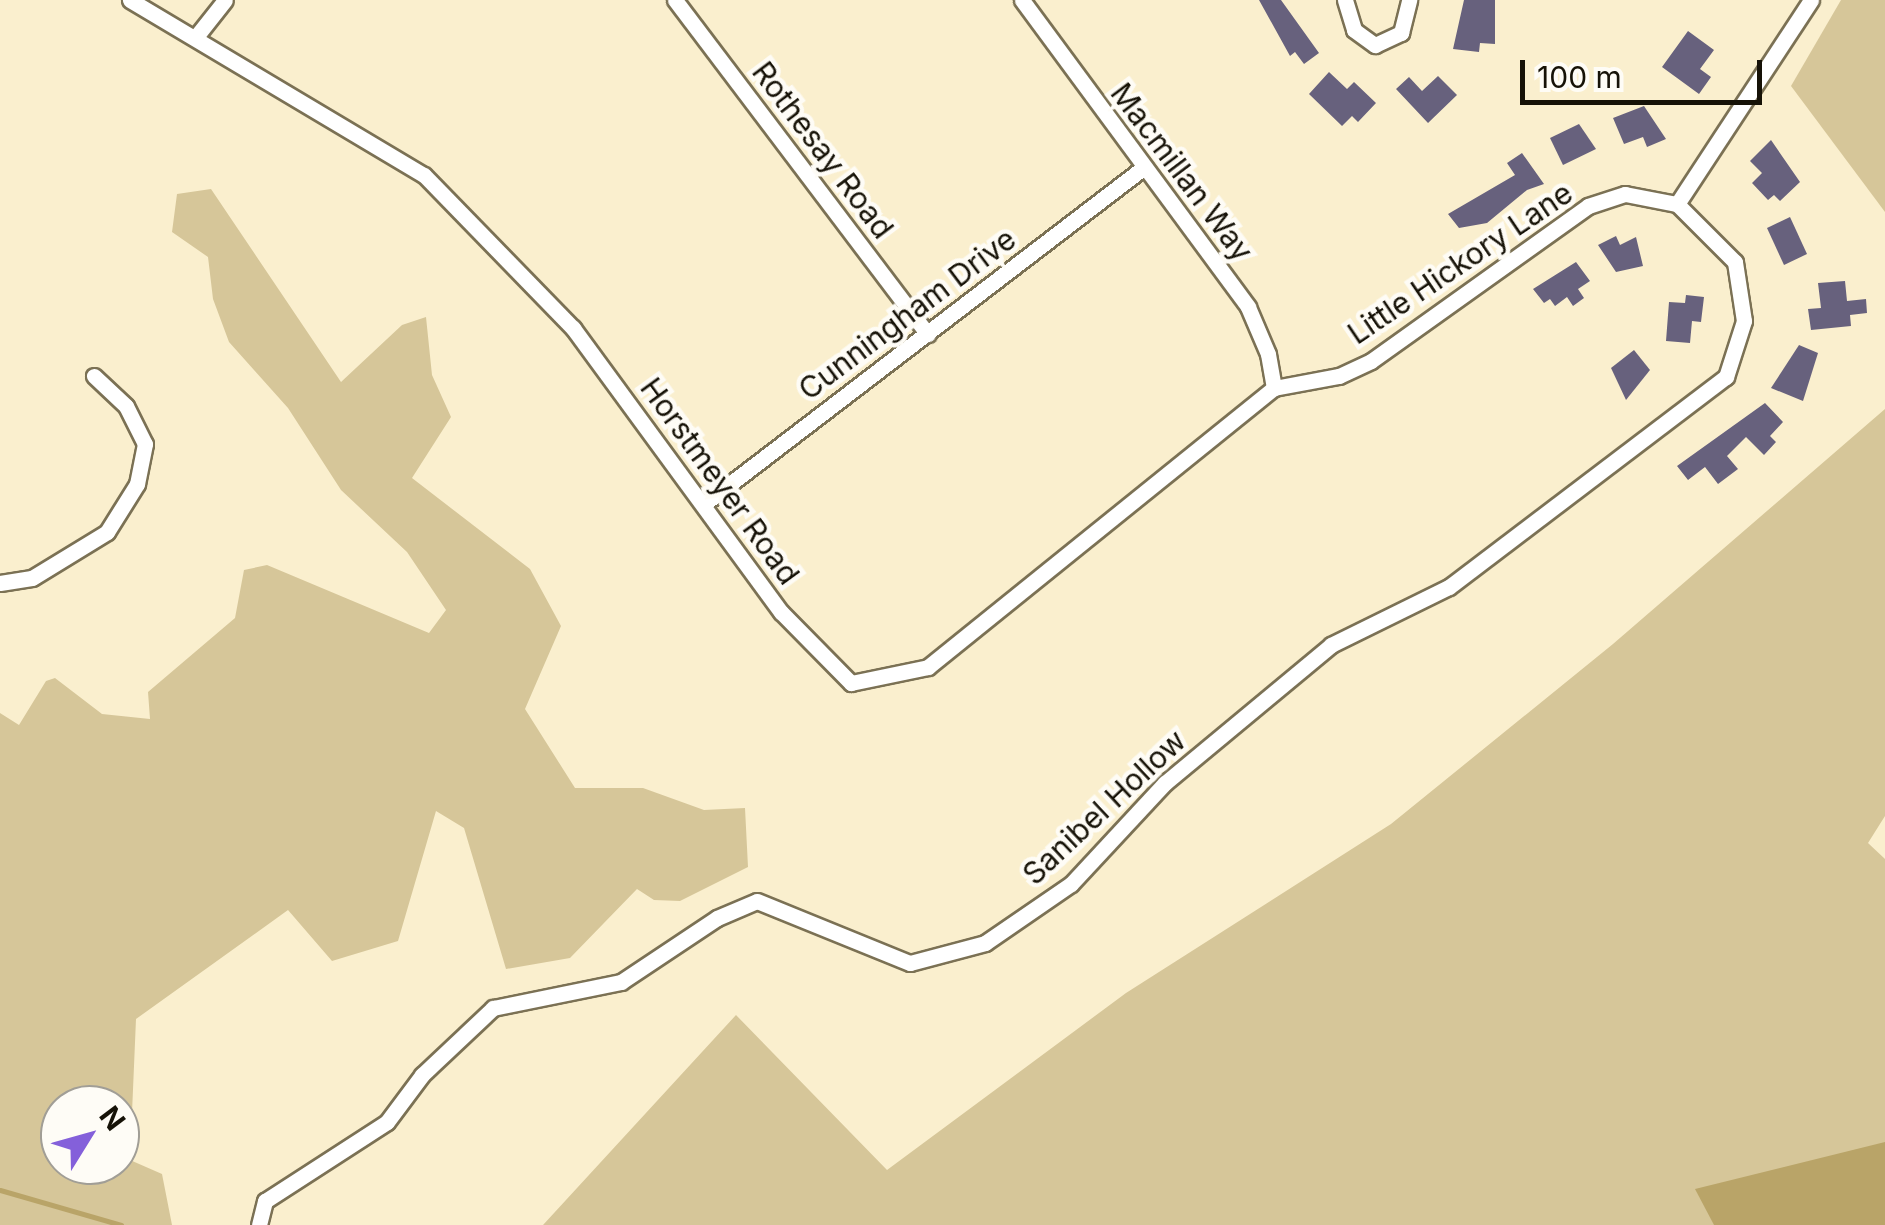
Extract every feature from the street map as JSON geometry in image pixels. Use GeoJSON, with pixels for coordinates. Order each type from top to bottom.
{"type":"FeatureCollection","features":[{"type":"Feature","properties":{"kind":"street","name":"Horstmeyer Road"},"geometry":{"type":"LineString","coordinates":[[130,0],[424,175],[572,328],[705,503],[781,612],[851,683],[928,667],[1274,388]]}},
{"type":"Feature","properties":{"kind":"street"},"geometry":{"type":"LineString","coordinates":[[195,38],[225,0]]}},
{"type":"Feature","properties":{"kind":"street","name":"Rothesay Road"},"geometry":{"type":"LineString","coordinates":[[675,0],[928,334]]}},
{"type":"Feature","properties":{"kind":"street","name":"Macmillan Way"},"geometry":{"type":"LineString","coordinates":[[1022,0],[1248,307],[1274,388]]}},
{"type":"Feature","properties":{"kind":"street"},"geometry":{"type":"LineString","coordinates":[[1345,0],[1354,30],[1374,45],[1402,33],[1409,0]]}},
{"type":"Feature","properties":{"kind":"street"},"geometry":{"type":"LineString","coordinates":[[1677,204],[1811,0]]}},
{"type":"Feature","properties":{"kind":"street","name":"Cunningham Drive"},"geometry":{"type":"LineString","coordinates":[[705,503],[1143,168]]}},
{"type":"Feature","properties":{"kind":"street","name":"Little Hickory Lane"},"geometry":{"type":"LineString","coordinates":[[1274,388],[1338,376],[1372,361],[1588,206],[1625,194],[1677,204]]}},
{"type":"Feature","properties":{"kind":"street","name":"Sanibel Hollow"},"geometry":{"type":"LineString","coordinates":[[258,1225],[265,1201],[388,1122],[422,1074],[493,1008],[621,982],[717,918],[757,901],[910,963],[986,943],[1071,884],[1165,783],[1330,645],[1449,588],[1726,378],[1744,322],[1735,262],[1677,204]]}},
{"type":"Feature","properties":{"kind":"street"},"geometry":{"type":"LineString","coordinates":[[0,583],[32,578],[107,532],[136,484],[145,444],[126,406],[94,376]]}},
{"type":"Feature","properties":{"kind":"shaded area"},"geometry":{"type":"Polygon","coordinates":[[[1841,0],[1885,0],[1885,212],[1791,86],[1841,0]]]}},
{"type":"Feature","properties":{"kind":"shaded area"},"geometry":{"type":"Polygon","coordinates":[[[211,189],[341,382],[402,325],[426,317],[432,375],[451,417],[412,478],[530,569],[561,626],[525,709],[575,788],[643,788],[704,810],[745,808],[748,867],[680,901],[654,900],[637,889],[570,958],[506,969],[464,828],[436,811],[398,941],[332,961],[288,910],[136,1019],[133,1085],[40,1085],[40,1185],[140,1185],[140,1164],[162,1174],[172,1225],[0,1225],[0,713],[19,725],[46,681],[55,678],[102,714],[150,719],[148,692],[235,618],[244,570],[267,565],[429,633],[446,610],[407,552],[341,490],[288,408],[229,342],[213,299],[208,257],[172,232],[177,194],[211,189]]]}},
{"type":"Feature","properties":{"kind":"shaded area"},"geometry":{"type":"Polygon","coordinates":[[[1885,409],[1885,816],[1868,843],[1885,859],[1885,1225],[543,1225],[736,1015],[887,1170],[1126,993],[1391,824],[1613,644],[1885,409]]]}},
{"type":"Feature","properties":{"kind":"shaded area"},"geometry":{"type":"Polygon","coordinates":[[[1885,1142],[1885,1225],[1714,1225],[1695,1189],[1885,1142]]]}},
{"type":"Feature","properties":{"kind":"building"},"geometry":{"type":"Polygon","coordinates":[[[1259,0],[1281,0],[1319,53],[1304,64],[1295,52],[1290,56],[1259,0]]]}},
{"type":"Feature","properties":{"kind":"building"},"geometry":{"type":"Polygon","coordinates":[[[1464,0],[1495,0],[1495,44],[1480,43],[1479,52],[1453,49],[1464,0]]]}},
{"type":"Feature","properties":{"kind":"building"},"geometry":{"type":"Polygon","coordinates":[[[1688,31],[1714,50],[1700,69],[1711,77],[1699,94],[1662,67],[1688,31]]]}},
{"type":"Feature","properties":{"kind":"building"},"geometry":{"type":"Polygon","coordinates":[[[1329,72],[1347,89],[1354,82],[1376,103],[1358,122],[1352,116],[1342,126],[1309,94],[1329,72]]]}},
{"type":"Feature","properties":{"kind":"building"},"geometry":{"type":"Polygon","coordinates":[[[1438,76],[1457,95],[1428,123],[1396,89],[1409,77],[1422,91],[1438,76]]]}},
{"type":"Feature","properties":{"kind":"building"},"geometry":{"type":"Polygon","coordinates":[[[1644,106],[1666,139],[1647,147],[1643,137],[1624,144],[1613,118],[1644,106]]]}},
{"type":"Feature","properties":{"kind":"building"},"geometry":{"type":"Polygon","coordinates":[[[1579,124],[1596,149],[1563,165],[1550,138],[1579,124]]]}},
{"type":"Feature","properties":{"kind":"building"},"geometry":{"type":"Polygon","coordinates":[[[1771,140],[1800,182],[1780,201],[1774,195],[1768,200],[1752,183],[1762,173],[1750,161],[1771,140]]]}},
{"type":"Feature","properties":{"kind":"building"},"geometry":{"type":"Polygon","coordinates":[[[1522,153],[1544,184],[1527,190],[1487,223],[1459,228],[1448,214],[1515,175],[1507,163],[1522,153]]]}},
{"type":"Feature","properties":{"kind":"building"},"geometry":{"type":"Polygon","coordinates":[[[1790,217],[1807,254],[1784,265],[1767,228],[1790,217]]]}},
{"type":"Feature","properties":{"kind":"building"},"geometry":{"type":"Polygon","coordinates":[[[1616,236],[1620,245],[1636,237],[1643,266],[1616,272],[1598,245],[1616,236]]]}},
{"type":"Feature","properties":{"kind":"building"},"geometry":{"type":"Polygon","coordinates":[[[1576,262],[1590,281],[1578,289],[1584,298],[1573,306],[1567,297],[1555,306],[1550,299],[1544,303],[1533,289],[1576,262]]]}},
{"type":"Feature","properties":{"kind":"building"},"geometry":{"type":"Polygon","coordinates":[[[1845,281],[1847,301],[1866,299],[1867,313],[1850,315],[1851,326],[1811,330],[1808,309],[1821,308],[1818,283],[1845,281]]]}},
{"type":"Feature","properties":{"kind":"building"},"geometry":{"type":"Polygon","coordinates":[[[1686,295],[1704,297],[1701,322],[1692,321],[1690,343],[1666,341],[1669,302],[1685,303],[1686,295]]]}},
{"type":"Feature","properties":{"kind":"building"},"geometry":{"type":"Polygon","coordinates":[[[1799,345],[1818,353],[1803,401],[1771,388],[1799,345]]]}},
{"type":"Feature","properties":{"kind":"building"},"geometry":{"type":"Polygon","coordinates":[[[1634,350],[1650,370],[1626,400],[1611,368],[1634,350]]]}},
{"type":"Feature","properties":{"kind":"building"},"geometry":{"type":"Polygon","coordinates":[[[1765,403],[1783,422],[1770,436],[1776,442],[1764,455],[1746,437],[1727,456],[1738,469],[1718,484],[1705,467],[1688,480],[1677,466],[1765,403]]]}},
{"type":"Feature","properties":{"kind":"waterway"},"geometry":{"type":"LineString","coordinates":[[0,1190],[121,1225]]}}]}
